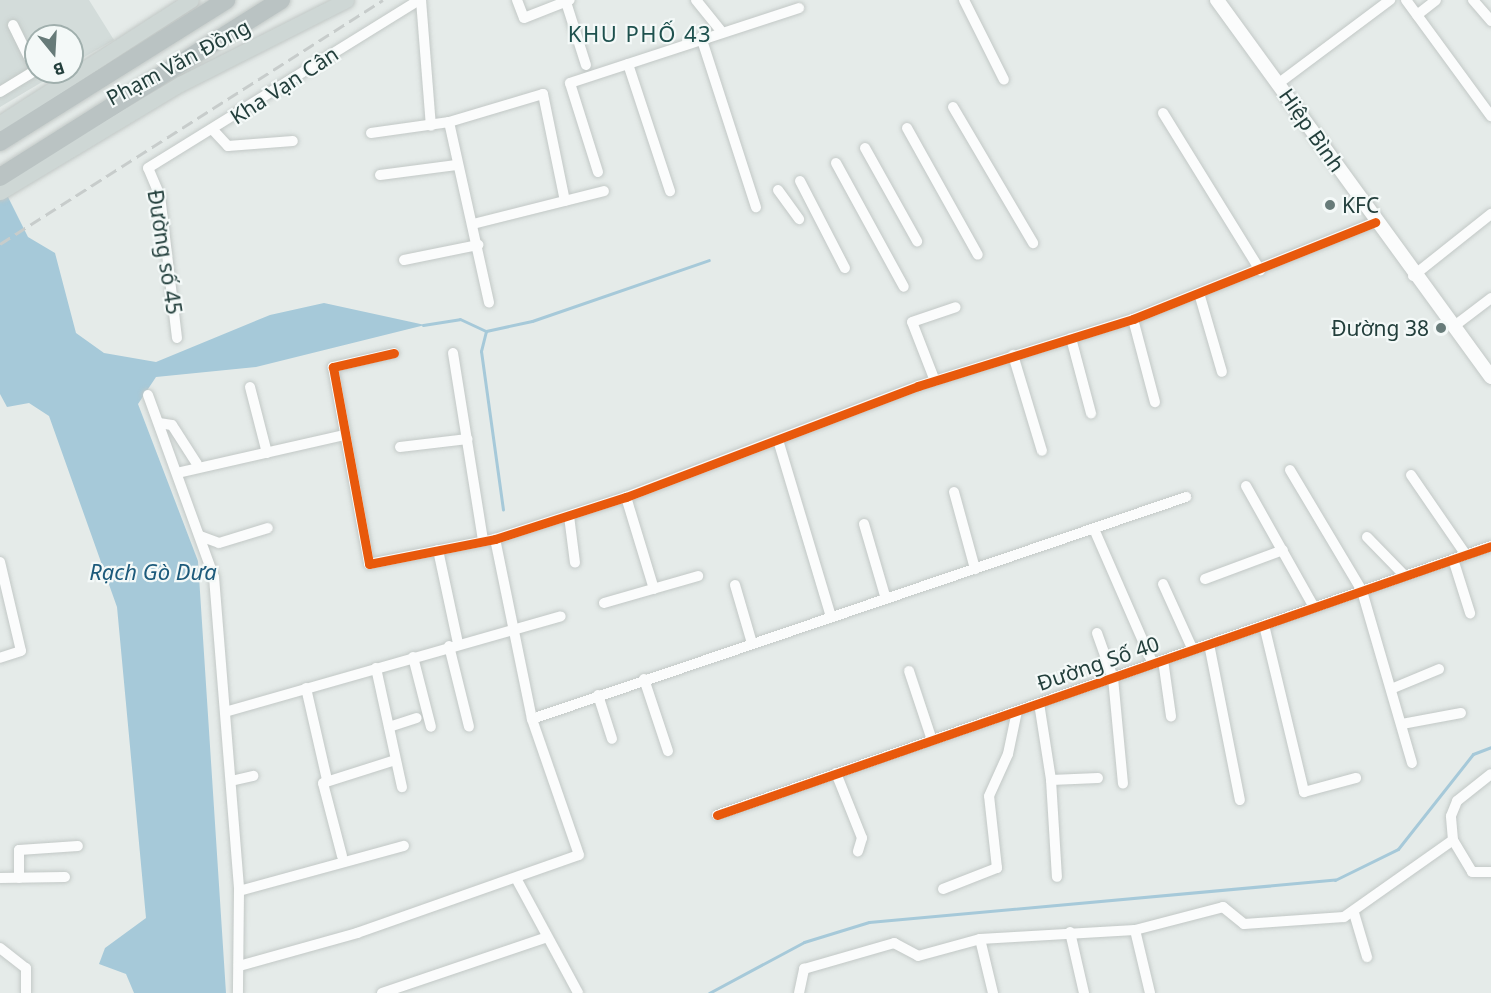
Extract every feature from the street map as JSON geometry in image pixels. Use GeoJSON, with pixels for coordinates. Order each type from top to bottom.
{"type":"FeatureCollection","features":[{"type":"Feature","properties":{"kind":"highway","name":"Phạm Văn Đồng"},"geometry":{"type":"LineString","coordinates":[[3,130],[226,0]]}},
{"type":"Feature","properties":{"kind":"highway","name":"Phạm Văn Đồng"},"geometry":{"type":"LineString","coordinates":[[0,177],[31,164],[54,144],[281,0]]}},
{"type":"Feature","properties":{"kind":"main road","name":"Phạm Văn Đồng"},"geometry":{"type":"LineString","coordinates":[[84,65],[191,0]]}},
{"type":"Feature","properties":{"kind":"main road","name":"Phạm Văn Đồng"},"geometry":{"type":"LineString","coordinates":[[0,192],[31,164],[346,0]]}},
{"type":"Feature","properties":{"kind":"main road","name":"Hiệp Bình"},"geometry":{"type":"LineString","coordinates":[[1217,0],[1279,82],[1413,276],[1491,377]]}},
{"type":"Feature","properties":{"kind":"main road","name":"Phạm Văn Đồng"},"geometry":{"type":"LineString","coordinates":[[3,130],[58,84]]}},
{"type":"Feature","properties":{"kind":"main road"},"geometry":{"type":"LineString","coordinates":[[54,144],[110,124]]}},
{"type":"Feature","properties":{"kind":"street"},"geometry":{"type":"LineString","coordinates":[[420,0],[431,126]]}},
{"type":"Feature","properties":{"kind":"street","name":"Kha Vạn Cân"},"geometry":{"type":"LineString","coordinates":[[148,168],[213,130],[420,0]]}},
{"type":"Feature","properties":{"kind":"street"},"geometry":{"type":"LineString","coordinates":[[517,0],[524,18],[568,1],[586,65]]}},
{"type":"Feature","properties":{"kind":"street"},"geometry":{"type":"LineString","coordinates":[[696,0],[721,31]]}},
{"type":"Feature","properties":{"kind":"street"},"geometry":{"type":"LineString","coordinates":[[964,0],[1004,80]]}},
{"type":"Feature","properties":{"kind":"street"},"geometry":{"type":"LineString","coordinates":[[1279,82],[1390,0]]}},
{"type":"Feature","properties":{"kind":"street"},"geometry":{"type":"LineString","coordinates":[[1406,0],[1491,116]]}},
{"type":"Feature","properties":{"kind":"street"},"geometry":{"type":"LineString","coordinates":[[1417,15],[1436,0]]}},
{"type":"Feature","properties":{"kind":"street"},"geometry":{"type":"LineString","coordinates":[[1473,0],[1491,21]]}},
{"type":"Feature","properties":{"kind":"street"},"geometry":{"type":"LineString","coordinates":[[598,172],[570,83],[701,37],[799,8]]}},
{"type":"Feature","properties":{"kind":"street"},"geometry":{"type":"LineString","coordinates":[[13,25],[24,47]]}},
{"type":"Feature","properties":{"kind":"street"},"geometry":{"type":"LineString","coordinates":[[701,37],[756,207]]}},
{"type":"Feature","properties":{"kind":"street"},"geometry":{"type":"LineString","coordinates":[[628,64],[670,190]]}},
{"type":"Feature","properties":{"kind":"street"},"geometry":{"type":"LineString","coordinates":[[0,92],[24,77]]}},
{"type":"Feature","properties":{"kind":"street"},"geometry":{"type":"LineString","coordinates":[[371,133],[449,122],[543,94],[565,201]]}},
{"type":"Feature","properties":{"kind":"street"},"geometry":{"type":"LineString","coordinates":[[953,107],[1033,243]]}},
{"type":"Feature","properties":{"kind":"street"},"geometry":{"type":"LineString","coordinates":[[1163,113],[1260,270]]}},
{"type":"Feature","properties":{"kind":"street"},"geometry":{"type":"LineString","coordinates":[[449,122],[456,165],[473,224],[489,303]]}},
{"type":"Feature","properties":{"kind":"street"},"geometry":{"type":"LineString","coordinates":[[907,128],[978,255]]}},
{"type":"Feature","properties":{"kind":"street"},"geometry":{"type":"LineString","coordinates":[[213,130],[228,146],[292,141]]}},
{"type":"Feature","properties":{"kind":"street"},"geometry":{"type":"LineString","coordinates":[[865,148],[917,241]]}},
{"type":"Feature","properties":{"kind":"street"},"geometry":{"type":"LineString","coordinates":[[836,163],[904,286]]}},
{"type":"Feature","properties":{"kind":"street"},"geometry":{"type":"LineString","coordinates":[[380,175],[456,165]]}},
{"type":"Feature","properties":{"kind":"street","name":"Đường số 45"},"geometry":{"type":"LineString","coordinates":[[148,168],[160,196],[177,338]]}},
{"type":"Feature","properties":{"kind":"street"},"geometry":{"type":"LineString","coordinates":[[800,181],[845,268]]}},
{"type":"Feature","properties":{"kind":"street"},"geometry":{"type":"LineString","coordinates":[[778,190],[799,219]]}},
{"type":"Feature","properties":{"kind":"street"},"geometry":{"type":"LineString","coordinates":[[473,224],[604,191]]}},
{"type":"Feature","properties":{"kind":"street"},"geometry":{"type":"LineString","coordinates":[[1413,276],[1491,214]]}},
{"type":"Feature","properties":{"kind":"street"},"geometry":{"type":"LineString","coordinates":[[394,353],[334,365],[344,435],[369,564],[495,539],[626,497],[935,381],[1133,319],[1375,222]]}},
{"type":"Feature","properties":{"kind":"street"},"geometry":{"type":"LineString","coordinates":[[404,260],[478,245]]}},
{"type":"Feature","properties":{"kind":"street"},"geometry":{"type":"LineString","coordinates":[[1199,293],[1222,372]]}},
{"type":"Feature","properties":{"kind":"street"},"geometry":{"type":"LineString","coordinates":[[1453,327],[1491,298]]}},
{"type":"Feature","properties":{"kind":"street"},"geometry":{"type":"LineString","coordinates":[[935,381],[912,322],[956,308]]}},
{"type":"Feature","properties":{"kind":"street"},"geometry":{"type":"LineString","coordinates":[[1133,319],[1155,402]]}},
{"type":"Feature","properties":{"kind":"street"},"geometry":{"type":"LineString","coordinates":[[1071,338],[1091,413]]}},
{"type":"Feature","properties":{"kind":"street"},"geometry":{"type":"LineString","coordinates":[[453,353],[483,541]]}},
{"type":"Feature","properties":{"kind":"street"},"geometry":{"type":"LineString","coordinates":[[1013,355],[1042,451]]}},
{"type":"Feature","properties":{"kind":"street"},"geometry":{"type":"LineString","coordinates":[[250,387],[267,453]]}},
{"type":"Feature","properties":{"kind":"street"},"geometry":{"type":"LineString","coordinates":[[148,395],[200,536],[218,610],[239,891],[238,993]]}},
{"type":"Feature","properties":{"kind":"street"},"geometry":{"type":"LineString","coordinates":[[159,423],[172,425],[197,464]]}},
{"type":"Feature","properties":{"kind":"street"},"geometry":{"type":"LineString","coordinates":[[177,473],[197,464],[267,453],[344,435]]}},
{"type":"Feature","properties":{"kind":"street"},"geometry":{"type":"LineString","coordinates":[[400,447],[468,439]]}},
{"type":"Feature","properties":{"kind":"street"},"geometry":{"type":"LineString","coordinates":[[778,440],[831,617]]}},
{"type":"Feature","properties":{"kind":"street"},"geometry":{"type":"LineString","coordinates":[[1290,470],[1362,591],[1412,763]]}},
{"type":"Feature","properties":{"kind":"street"},"geometry":{"type":"LineString","coordinates":[[1411,475],[1466,555]]}},
{"type":"Feature","properties":{"kind":"street"},"geometry":{"type":"LineString","coordinates":[[1246,486],[1314,608]]}},
{"type":"Feature","properties":{"kind":"street"},"geometry":{"type":"LineString","coordinates":[[954,492],[975,569]]}},
{"type":"Feature","properties":{"kind":"street"},"geometry":{"type":"LineString","coordinates":[[626,497],[654,589]]}},
{"type":"Feature","properties":{"kind":"street"},"geometry":{"type":"LineString","coordinates":[[532,719],[644,679],[1094,530],[1186,497]]}},
{"type":"Feature","properties":{"kind":"street"},"geometry":{"type":"LineString","coordinates":[[569,516],[575,563]]}},
{"type":"Feature","properties":{"kind":"street"},"geometry":{"type":"LineString","coordinates":[[864,524],[886,599]]}},
{"type":"Feature","properties":{"kind":"street"},"geometry":{"type":"LineString","coordinates":[[200,536],[219,543],[268,528]]}},
{"type":"Feature","properties":{"kind":"street"},"geometry":{"type":"LineString","coordinates":[[1094,530],[1158,662],[1171,716]]}},
{"type":"Feature","properties":{"kind":"street"},"geometry":{"type":"LineString","coordinates":[[1367,537],[1406,576]]}},
{"type":"Feature","properties":{"kind":"street"},"geometry":{"type":"LineString","coordinates":[[239,966],[518,880],[579,855],[532,719],[495,539]]}},
{"type":"Feature","properties":{"kind":"street","name":"Đường Số 40"},"geometry":{"type":"LineString","coordinates":[[717,815],[1491,546]]}},
{"type":"Feature","properties":{"kind":"street"},"geometry":{"type":"LineString","coordinates":[[438,550],[469,728]]}},
{"type":"Feature","properties":{"kind":"street"},"geometry":{"type":"LineString","coordinates":[[1205,579],[1283,550]]}},
{"type":"Feature","properties":{"kind":"street"},"geometry":{"type":"LineString","coordinates":[[1453,559],[1470,613]]}},
{"type":"Feature","properties":{"kind":"street"},"geometry":{"type":"LineString","coordinates":[[0,562],[21,651],[0,658]]}},
{"type":"Feature","properties":{"kind":"street"},"geometry":{"type":"LineString","coordinates":[[604,603],[699,576]]}},
{"type":"Feature","properties":{"kind":"street"},"geometry":{"type":"LineString","coordinates":[[1163,584],[1193,650]]}},
{"type":"Feature","properties":{"kind":"street"},"geometry":{"type":"LineString","coordinates":[[735,585],[753,643]]}},
{"type":"Feature","properties":{"kind":"street"},"geometry":{"type":"LineString","coordinates":[[225,712],[512,627],[561,616]]}},
{"type":"Feature","properties":{"kind":"street"},"geometry":{"type":"LineString","coordinates":[[1264,625],[1304,792],[1356,778]]}},
{"type":"Feature","properties":{"kind":"street"},"geometry":{"type":"LineString","coordinates":[[1097,633],[1113,678],[1123,784]]}},
{"type":"Feature","properties":{"kind":"street"},"geometry":{"type":"LineString","coordinates":[[1209,644],[1240,800]]}},
{"type":"Feature","properties":{"kind":"street"},"geometry":{"type":"LineString","coordinates":[[413,657],[431,727]]}},
{"type":"Feature","properties":{"kind":"street"},"geometry":{"type":"LineString","coordinates":[[376,668],[402,787]]}},
{"type":"Feature","properties":{"kind":"street"},"geometry":{"type":"LineString","coordinates":[[1391,689],[1439,669]]}},
{"type":"Feature","properties":{"kind":"street"},"geometry":{"type":"LineString","coordinates":[[909,671],[932,740]]}},
{"type":"Feature","properties":{"kind":"street"},"geometry":{"type":"LineString","coordinates":[[644,679],[668,751]]}},
{"type":"Feature","properties":{"kind":"street"},"geometry":{"type":"LineString","coordinates":[[306,688],[327,780]]}},
{"type":"Feature","properties":{"kind":"street"},"geometry":{"type":"LineString","coordinates":[[598,695],[612,739]]}},
{"type":"Feature","properties":{"kind":"street"},"geometry":{"type":"LineString","coordinates":[[1039,703],[1051,780],[1057,877]]}},
{"type":"Feature","properties":{"kind":"street"},"geometry":{"type":"LineString","coordinates":[[943,890],[997,868],[989,796],[1008,754],[1017,711]]}},
{"type":"Feature","properties":{"kind":"street"},"geometry":{"type":"LineString","coordinates":[[1401,724],[1461,713]]}},
{"type":"Feature","properties":{"kind":"street"},"geometry":{"type":"LineString","coordinates":[[389,727],[417,718]]}},
{"type":"Feature","properties":{"kind":"street"},"geometry":{"type":"LineString","coordinates":[[342,856],[323,786],[327,780],[395,760]]}},
{"type":"Feature","properties":{"kind":"street"},"geometry":{"type":"LineString","coordinates":[[836,773],[862,838],[858,851]]}},
{"type":"Feature","properties":{"kind":"street"},"geometry":{"type":"LineString","coordinates":[[1491,774],[1457,801],[1451,816],[1453,840],[1472,872],[1491,872]]}},
{"type":"Feature","properties":{"kind":"street"},"geometry":{"type":"LineString","coordinates":[[231,781],[253,777]]}},
{"type":"Feature","properties":{"kind":"street"},"geometry":{"type":"LineString","coordinates":[[1051,780],[1098,778]]}},
{"type":"Feature","properties":{"kind":"street"},"geometry":{"type":"LineString","coordinates":[[799,993],[804,969],[894,943],[918,956],[980,939],[1135,930],[1223,907],[1244,924],[1354,913],[1453,840]]}},
{"type":"Feature","properties":{"kind":"street"},"geometry":{"type":"LineString","coordinates":[[19,878],[19,850],[78,846]]}},
{"type":"Feature","properties":{"kind":"street"},"geometry":{"type":"LineString","coordinates":[[239,891],[404,846]]}},
{"type":"Feature","properties":{"kind":"street"},"geometry":{"type":"LineString","coordinates":[[0,878],[65,877]]}},
{"type":"Feature","properties":{"kind":"street"},"geometry":{"type":"LineString","coordinates":[[518,880],[578,993]]}},
{"type":"Feature","properties":{"kind":"street"},"geometry":{"type":"LineString","coordinates":[[1354,913],[1367,957]]}},
{"type":"Feature","properties":{"kind":"street"},"geometry":{"type":"LineString","coordinates":[[1135,930],[1150,993]]}},
{"type":"Feature","properties":{"kind":"street"},"geometry":{"type":"LineString","coordinates":[[1070,932],[1084,993]]}},
{"type":"Feature","properties":{"kind":"street"},"geometry":{"type":"LineString","coordinates":[[382,993],[547,937]]}},
{"type":"Feature","properties":{"kind":"street"},"geometry":{"type":"LineString","coordinates":[[980,939],[993,993]]}},
{"type":"Feature","properties":{"kind":"street"},"geometry":{"type":"LineString","coordinates":[[0,948],[26,968],[26,993]]}},
{"type":"Feature","properties":{"kind":"shaded area"},"geometry":{"type":"Polygon","coordinates":[[[0,0],[89,0],[114,40],[84,57],[84,24],[24,24],[24,84],[39,84],[0,107],[0,0]]]}},
{"type":"Feature","properties":{"kind":"water","name":"Rạch Gò Dưa"},"geometry":{"type":"Polygon","coordinates":[[[0,181],[28,237],[55,253],[76,333],[104,353],[156,362],[270,315],[324,303],[425,325],[256,367],[156,377],[138,404],[198,561],[226,993],[134,993],[126,974],[99,964],[105,948],[146,918],[117,607],[49,416],[29,403],[7,407],[0,394],[0,181]]]}},
{"type":"Feature","properties":{"kind":"waterway"},"geometry":{"type":"LineString","coordinates":[[423,325],[460,319],[486,331],[532,321],[709,260]]}},
{"type":"Feature","properties":{"kind":"waterway"},"geometry":{"type":"LineString","coordinates":[[486,331],[481,351],[503,509]]}},
{"type":"Feature","properties":{"kind":"waterway"},"geometry":{"type":"LineString","coordinates":[[709,993],[804,942],[869,922],[1335,880],[1398,849],[1473,754],[1491,747]]}},
{"type":"Feature","properties":{"kind":"railway"},"geometry":{"type":"LineString","coordinates":[[0,244],[383,0]]}},
{"type":"Feature","properties":{"kind":"cycle path"},"geometry":{"type":"LineString","coordinates":[[394,353],[333,367],[369,564],[495,539],[626,497],[918,386],[1133,319],[1375,222]]}},
{"type":"Feature","properties":{"kind":"cycle path"},"geometry":{"type":"LineString","coordinates":[[717,815],[1491,546]]}},
{"type":"Feature","properties":{"kind":"place","name":"KFC"},"geometry":{"type":"Point","coordinates":[1330,205]}},
{"type":"Feature","properties":{"kind":"place","name":"Đường 38"},"geometry":{"type":"Point","coordinates":[1441,328]}},
{"type":"Feature","properties":{"kind":"district","name":"KHU PHỐ 43"},"geometry":{"type":"Point","coordinates":[640,34]}}]}
